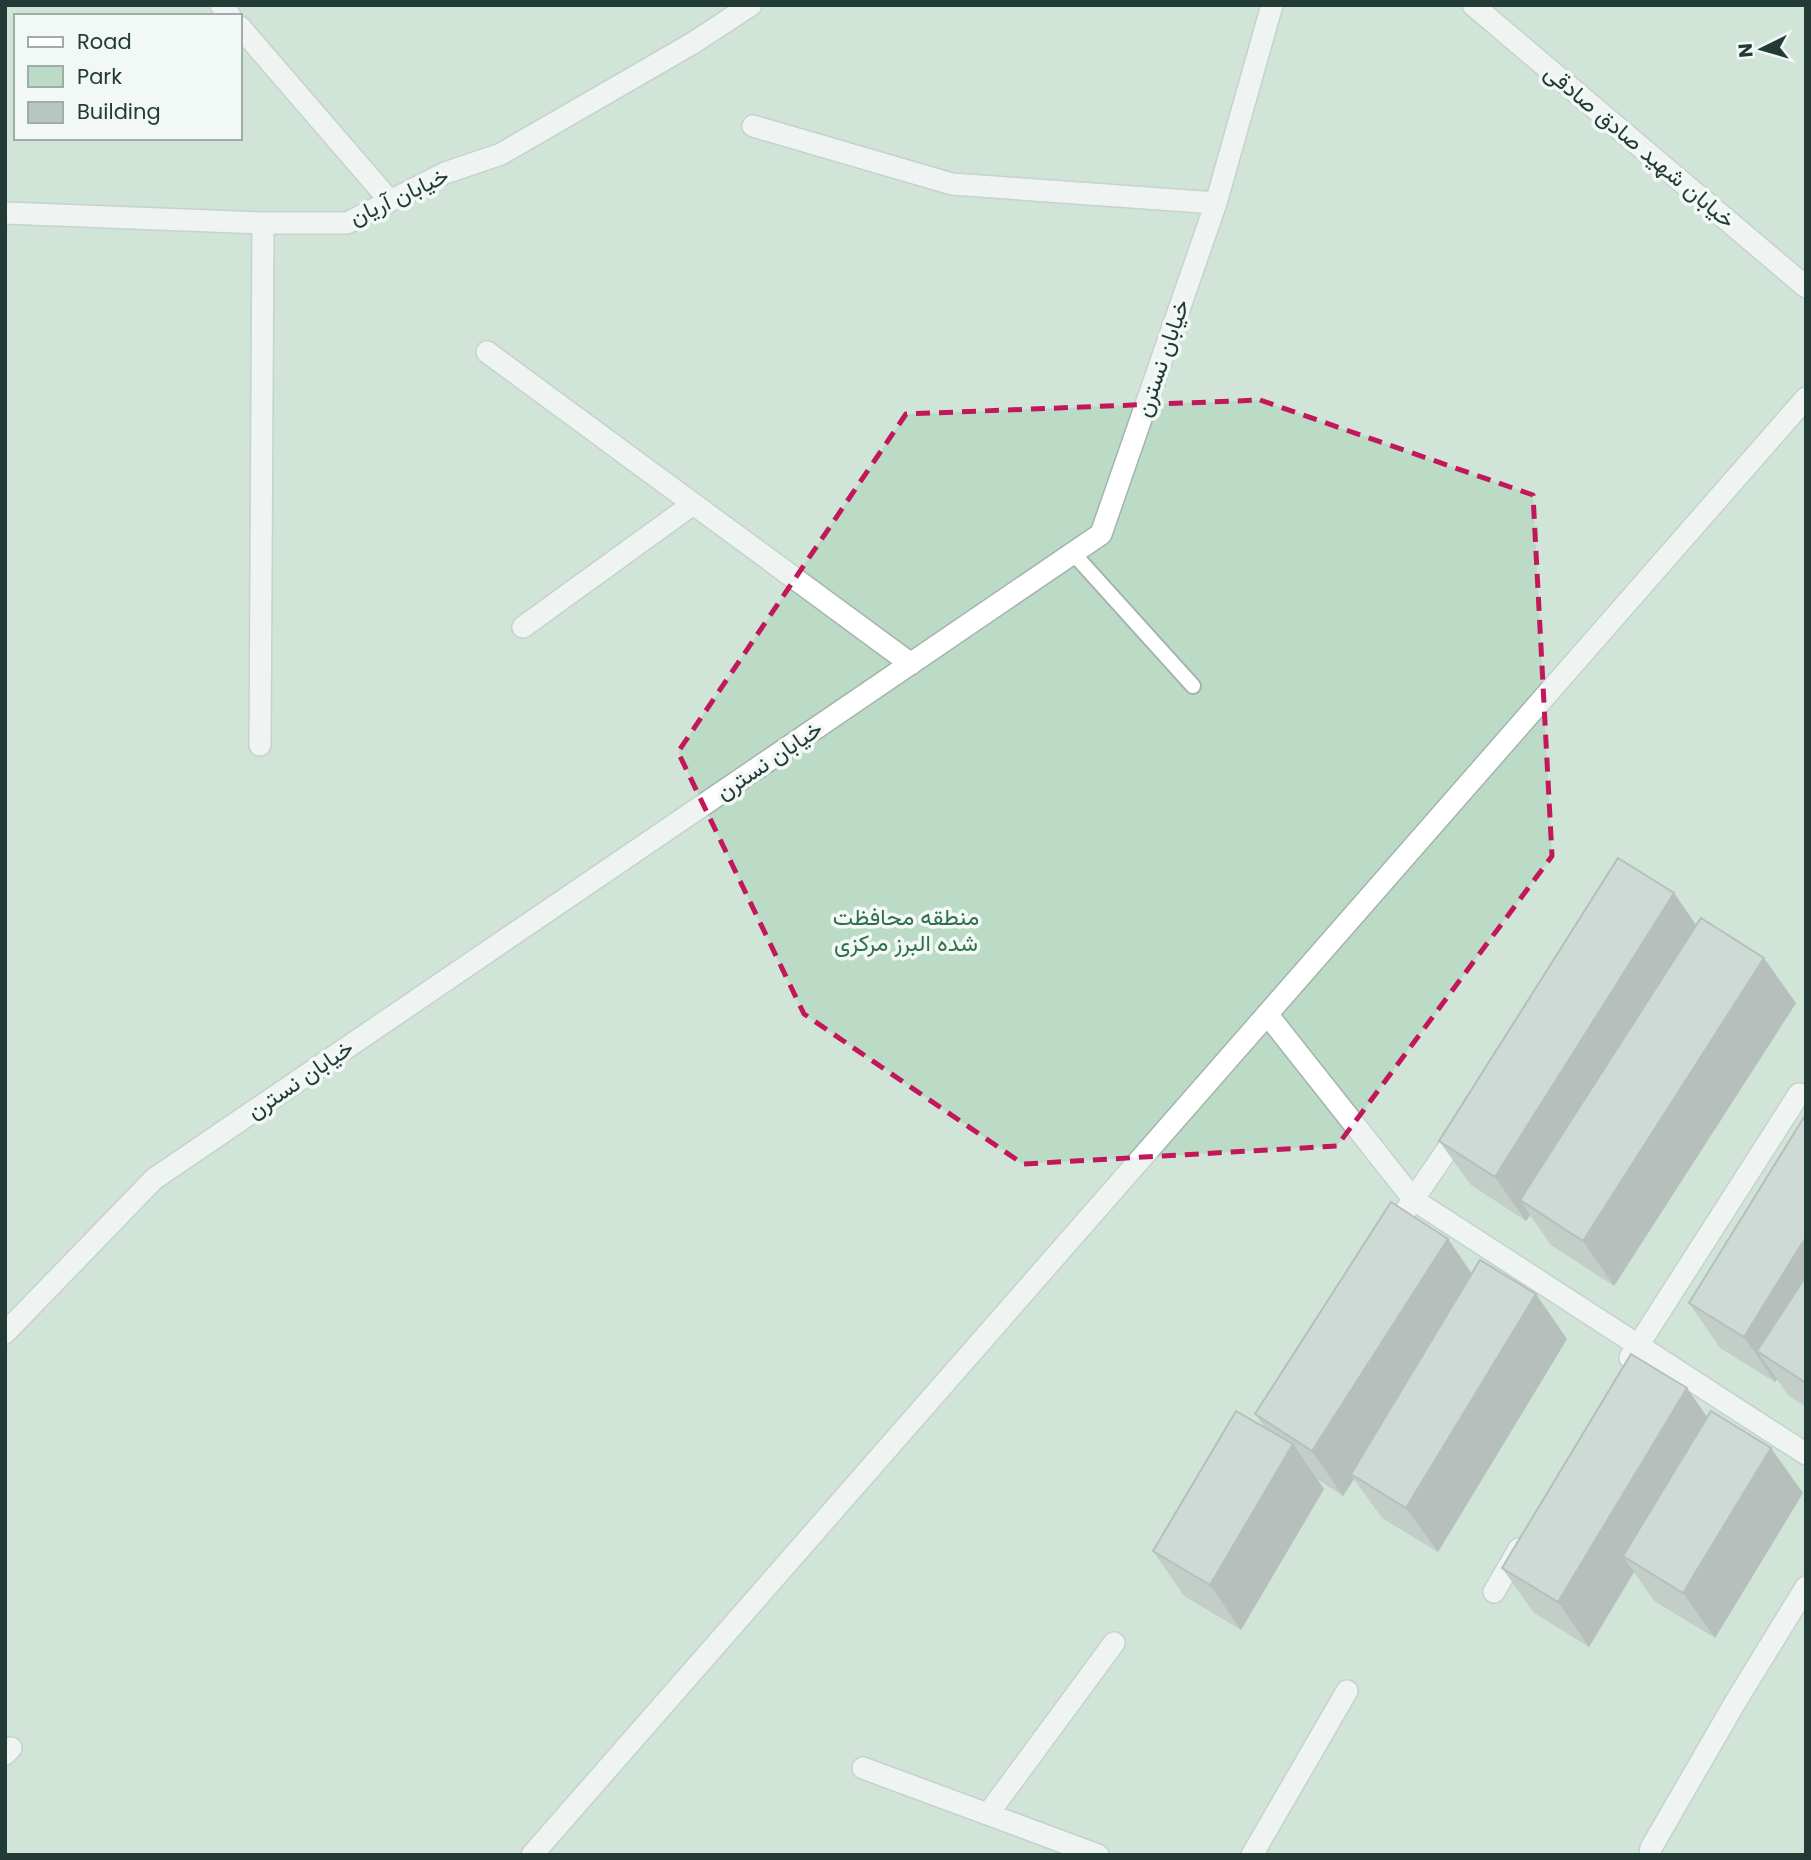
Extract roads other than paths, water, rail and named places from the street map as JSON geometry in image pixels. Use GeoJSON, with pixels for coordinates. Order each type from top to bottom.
{"type":"FeatureCollection","features":[{"type":"Feature","properties":{"kind":"street","name":"خیابان آریان"},"geometry":{"type":"LineString","coordinates":[[5,213],[263,223],[347,223],[445,173],[500,154],[693,43],[751,5]]}},
{"type":"Feature","properties":{"kind":"street","name":"خیابان نسترن"},"geometry":{"type":"LineString","coordinates":[[5,1333],[153,1179],[1101,534],[1216,203],[1272,5]]}},
{"type":"Feature","properties":{"kind":"street","name":"خیابان شهید صادق صادقی"},"geometry":{"type":"LineString","coordinates":[[1474,5],[1806,287]]}},
{"type":"Feature","properties":{"kind":"street"},"geometry":{"type":"LineString","coordinates":[[242,29],[390,201]]}},
{"type":"Feature","properties":{"kind":"street"},"geometry":{"type":"LineString","coordinates":[[753,126],[952,184],[1216,203]]}},
{"type":"Feature","properties":{"kind":"street"},"geometry":{"type":"LineString","coordinates":[[260,745],[263,223]]}},
{"type":"Feature","properties":{"kind":"street"},"geometry":{"type":"LineString","coordinates":[[487,352],[911,664]]}},
{"type":"Feature","properties":{"kind":"street"},"geometry":{"type":"LineString","coordinates":[[532,1855],[1806,397]]}},
{"type":"Feature","properties":{"kind":"street"},"geometry":{"type":"LineString","coordinates":[[523,627],[693,503]]}},
{"type":"Feature","properties":{"kind":"street"},"geometry":{"type":"LineString","coordinates":[[1267,1014],[1414,1200],[1806,1454]]}},
{"type":"Feature","properties":{"kind":"street"},"geometry":{"type":"LineString","coordinates":[[1616,1381],[1798,1094]]}},
{"type":"Feature","properties":{"kind":"street"},"geometry":{"type":"LineString","coordinates":[[1374,1255],[1473,1111]]}},
{"type":"Feature","properties":{"kind":"street"},"geometry":{"type":"LineString","coordinates":[[1494,1592],[1528,1533]]}},
{"type":"Feature","properties":{"kind":"street"},"geometry":{"type":"LineString","coordinates":[[1650,1855],[1736,1701],[1806,1587]]}},
{"type":"Feature","properties":{"kind":"street"},"geometry":{"type":"LineString","coordinates":[[988,1814],[1114,1643]]}},
{"type":"Feature","properties":{"kind":"street"},"geometry":{"type":"LineString","coordinates":[[1252,1855],[1347,1691]]}},
{"type":"Feature","properties":{"kind":"street"},"geometry":{"type":"LineString","coordinates":[[863,1768],[1088,1853]]}},
{"type":"Feature","properties":{"kind":"lane"},"geometry":{"type":"LineString","coordinates":[[1073,553],[1193,686]]}},
{"type":"Feature","properties":{"kind":"park label","name":"منطقه محافظت شده البرز مرکزی"},"geometry":{"type":"Point","coordinates":[906,930]}}]}
